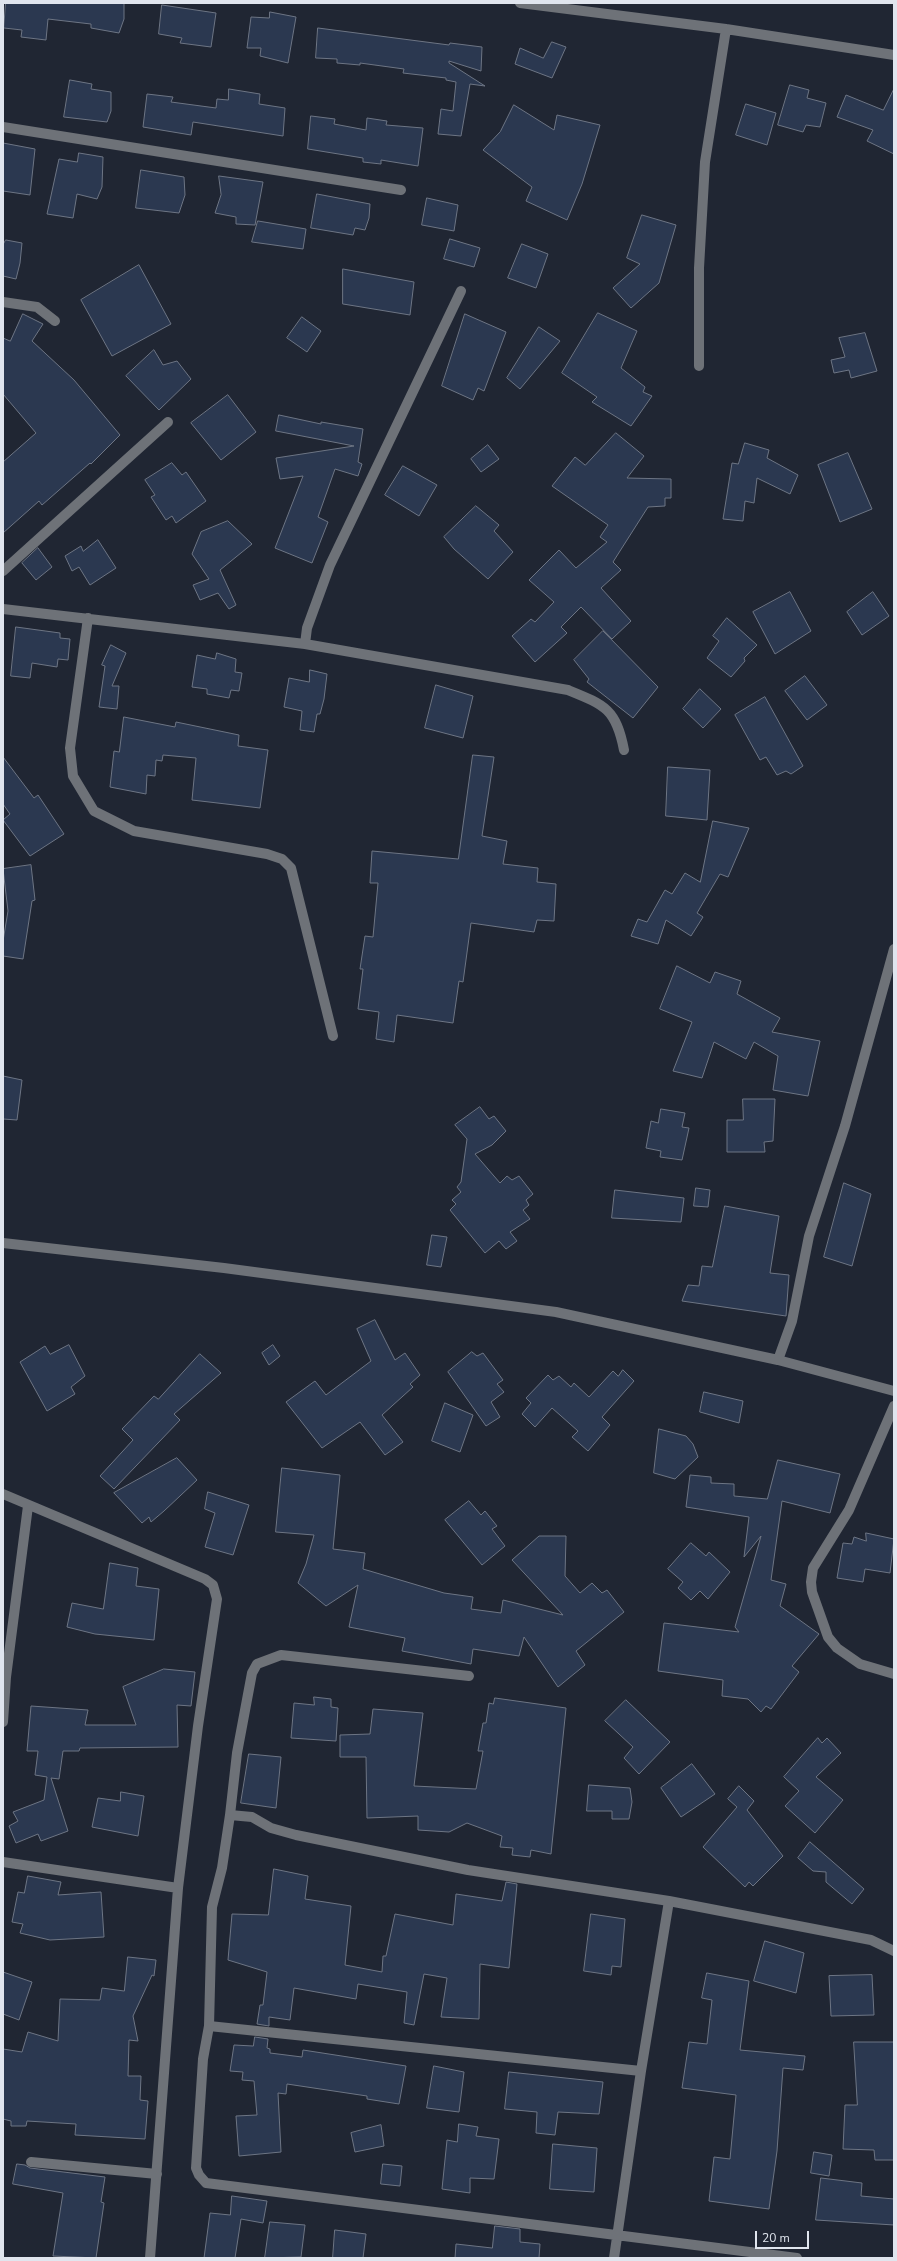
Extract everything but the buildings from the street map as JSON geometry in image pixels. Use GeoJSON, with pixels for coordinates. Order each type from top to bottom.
{"type":"FeatureCollection","features":[{"type":"Feature","properties":{"kind":"street"},"geometry":{"type":"LineString","coordinates":[[520,3],[726,29],[894,55]]}},
{"type":"Feature","properties":{"kind":"street"},"geometry":{"type":"LineString","coordinates":[[699,366],[698,268],[705,162],[726,29]]}},
{"type":"Feature","properties":{"kind":"street"},"geometry":{"type":"LineString","coordinates":[[3,127],[401,190]]}},
{"type":"Feature","properties":{"kind":"street"},"geometry":{"type":"LineString","coordinates":[[305,644],[310,620],[330,565],[461,291]]}},
{"type":"Feature","properties":{"kind":"street"},"geometry":{"type":"LineString","coordinates":[[3,302],[37,307],[55,321]]}},
{"type":"Feature","properties":{"kind":"street"},"geometry":{"type":"LineString","coordinates":[[3,571],[168,422]]}},
{"type":"Feature","properties":{"kind":"street"},"geometry":{"type":"LineString","coordinates":[[3,609],[305,644],[568,690],[604,706],[615,718],[620,731],[624,750]]}},
{"type":"Feature","properties":{"kind":"street"},"geometry":{"type":"LineString","coordinates":[[88,618],[70,748],[73,776],[81,792],[94,811],[134,831],[267,854],[282,859],[291,868],[333,1036]]}},
{"type":"Feature","properties":{"kind":"street"},"geometry":{"type":"LineString","coordinates":[[778,1360],[792,1320],[809,1236],[845,1126],[894,949]]}},
{"type":"Feature","properties":{"kind":"street"},"geometry":{"type":"LineString","coordinates":[[3,1243],[224,1268],[556,1312],[778,1360],[894,1391]]}},
{"type":"Feature","properties":{"kind":"street"},"geometry":{"type":"LineString","coordinates":[[894,1406],[849,1510],[814,1568],[810,1582],[812,1592],[828,1637],[837,1648],[860,1664],[894,1674]]}},
{"type":"Feature","properties":{"kind":"street"},"geometry":{"type":"LineString","coordinates":[[3,1494],[28,1506],[205,1579],[213,1585],[218,1599],[198,1726],[178,1888],[150,2258]]}},
{"type":"Feature","properties":{"kind":"street"},"geometry":{"type":"LineString","coordinates":[[3,1722],[5,1676],[28,1506]]}},
{"type":"Feature","properties":{"kind":"street"},"geometry":{"type":"LineString","coordinates":[[469,1676],[281,1655],[257,1664],[252,1673],[237,1753],[222,1868],[212,1907],[209,2026],[203,2059],[196,2168],[199,2175],[206,2183],[797,2258]]}},
{"type":"Feature","properties":{"kind":"street"},"geometry":{"type":"LineString","coordinates":[[230,1815],[252,1817],[270,1828],[296,1836],[468,1870],[669,1901],[871,1940],[894,1951]]}},
{"type":"Feature","properties":{"kind":"street"},"geometry":{"type":"LineString","coordinates":[[3,1862],[178,1888]]}},
{"type":"Feature","properties":{"kind":"street"},"geometry":{"type":"LineString","coordinates":[[614,2258],[641,2072],[669,1901]]}},
{"type":"Feature","properties":{"kind":"street"},"geometry":{"type":"LineString","coordinates":[[209,2026],[641,2072]]}},
{"type":"Feature","properties":{"kind":"street"},"geometry":{"type":"LineString","coordinates":[[31,2162],[157,2174]]}}]}
